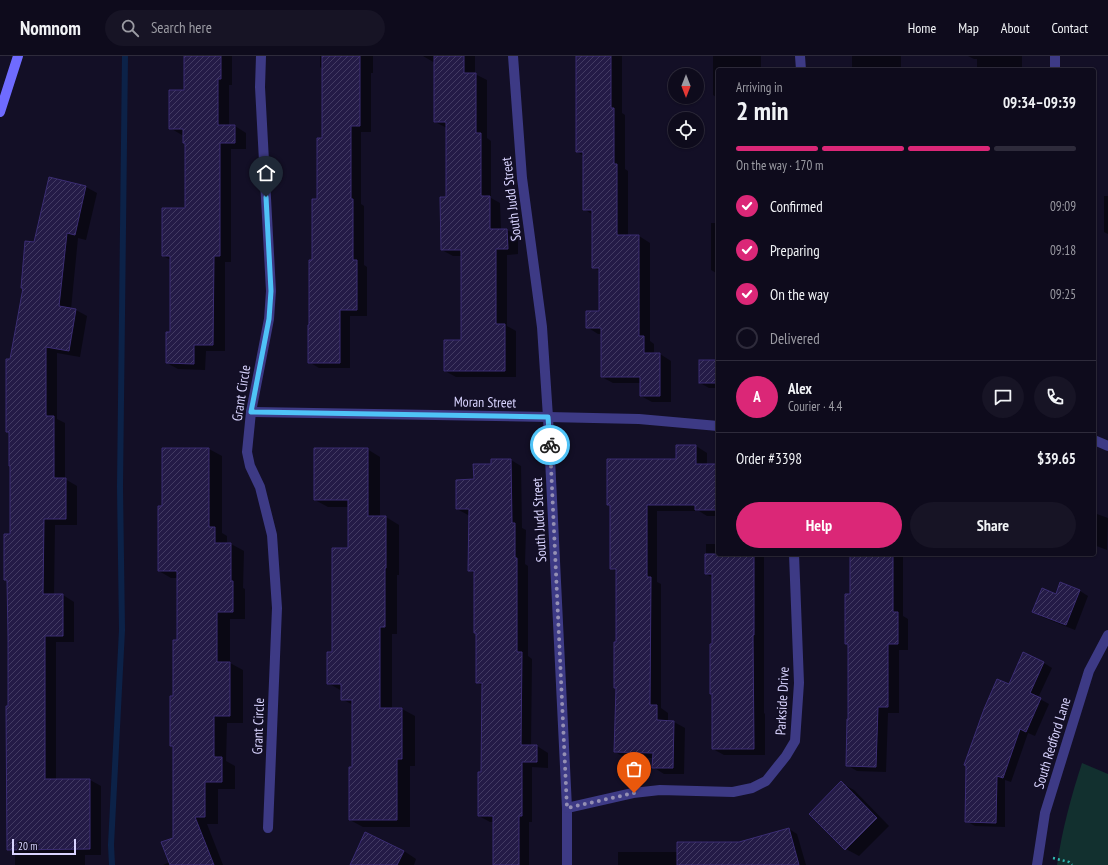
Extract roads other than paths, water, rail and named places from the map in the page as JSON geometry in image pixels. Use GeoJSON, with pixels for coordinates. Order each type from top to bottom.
{"type":"FeatureCollection","features":[{"type":"Feature","properties":{"kind":"main road"},"geometry":{"type":"LineString","coordinates":[[0,112],[18,56]]}},
{"type":"Feature","properties":{"kind":"street","name":"Grant Circle"},"geometry":{"type":"LineString","coordinates":[[261,56],[260,88],[271,291],[269,319],[251,412],[247,452],[250,466],[260,487],[272,535],[277,608],[268,828]]}},
{"type":"Feature","properties":{"kind":"street","name":"South Judd Street"},"geometry":{"type":"LineString","coordinates":[[513,56],[522,178],[542,327],[548,417],[567,808],[567,865]]}},
{"type":"Feature","properties":{"kind":"street"},"geometry":{"type":"LineString","coordinates":[[800,56],[801,68]]}},
{"type":"Feature","properties":{"kind":"street"},"geometry":{"type":"LineString","coordinates":[[1055,56],[1055,68]]}},
{"type":"Feature","properties":{"kind":"street","name":"Moran Street"},"geometry":{"type":"LineString","coordinates":[[251,412],[639,419],[716,426]]}},
{"type":"Feature","properties":{"kind":"street"},"geometry":{"type":"LineString","coordinates":[[1096,441],[1108,446]]}},
{"type":"Feature","properties":{"kind":"street","name":"Parkside Drive"},"geometry":{"type":"LineString","coordinates":[[567,808],[634,793],[660,790],[733,792],[752,788],[766,781],[786,756],[795,740],[799,683],[794,556]]}},
{"type":"Feature","properties":{"kind":"street","name":"South Redford Lane"},"geometry":{"type":"LineString","coordinates":[[1037,865],[1045,813],[1089,671],[1108,635]]}},
{"type":"Feature","properties":{"kind":"waterway"},"geometry":{"type":"LineString","coordinates":[[112,865],[111,845],[122,630],[120,487],[125,56]]}}]}
